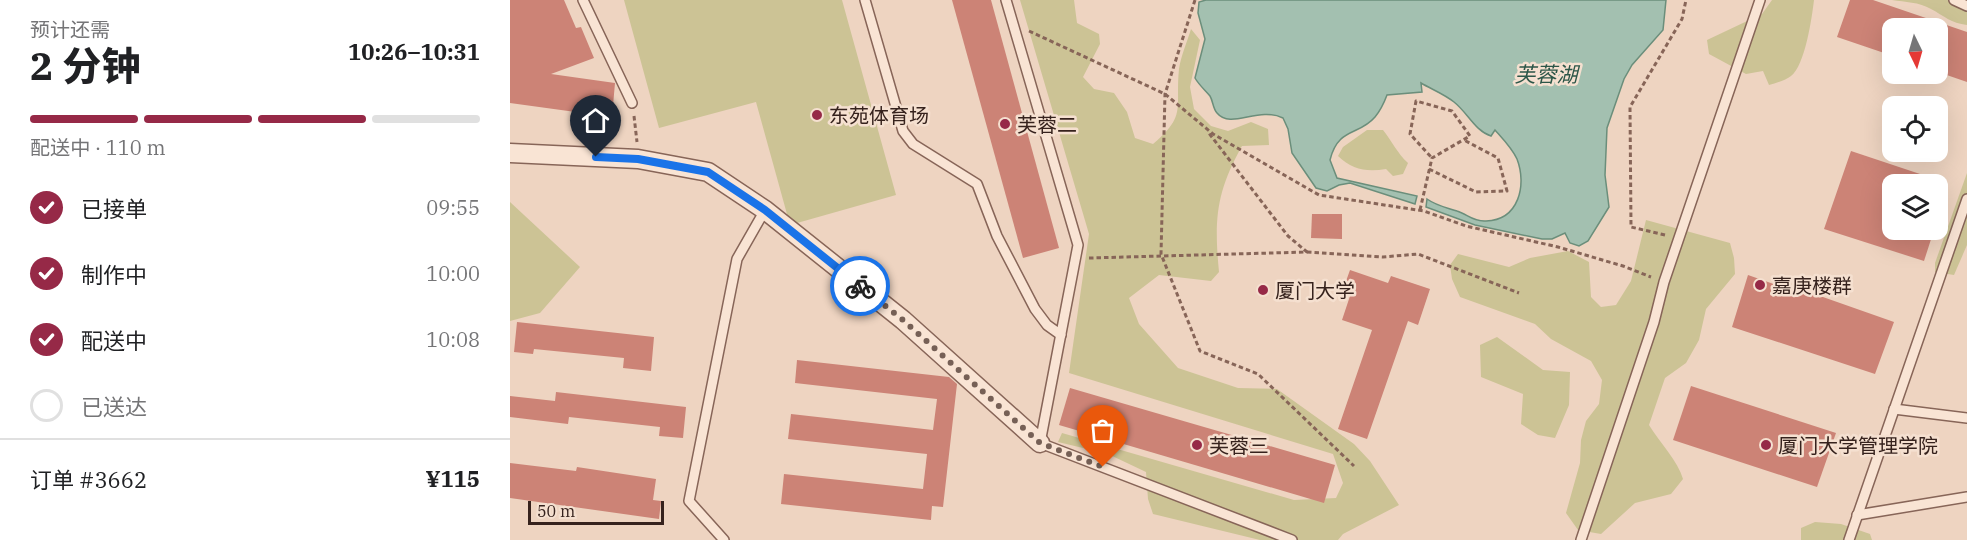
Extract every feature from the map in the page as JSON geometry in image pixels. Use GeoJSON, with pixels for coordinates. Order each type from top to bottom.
{"type":"FeatureCollection","features":[{"type":"Feature","properties":{"kind":"street"},"geometry":{"type":"LineString","coordinates":[[510,153],[638,159],[708,172],[765,210],[903,320],[1040,443]]}},
{"type":"Feature","properties":{"kind":"lane"},"geometry":{"type":"LineString","coordinates":[[583,0],[632,104]]}},
{"type":"Feature","properties":{"kind":"lane"},"geometry":{"type":"LineString","coordinates":[[865,0],[903,131],[913,144],[977,184],[997,236],[1035,309],[1047,325],[1061,335]]}},
{"type":"Feature","properties":{"kind":"lane"},"geometry":{"type":"LineString","coordinates":[[1006,0],[1078,245],[1040,443],[1292,540]]}},
{"type":"Feature","properties":{"kind":"lane"},"geometry":{"type":"LineString","coordinates":[[1581,540],[1654,322],[1664,282],[1760,0]]}},
{"type":"Feature","properties":{"kind":"lane"},"geometry":{"type":"LineString","coordinates":[[1954,0],[1967,6]]}},
{"type":"Feature","properties":{"kind":"lane"},"geometry":{"type":"LineString","coordinates":[[1849,540],[1967,200]]}},
{"type":"Feature","properties":{"kind":"lane"},"geometry":{"type":"LineString","coordinates":[[724,540],[689,501],[737,259],[765,210]]}},
{"type":"Feature","properties":{"kind":"lane"},"geometry":{"type":"LineString","coordinates":[[1894,409],[1967,418]]}},
{"type":"Feature","properties":{"kind":"lane"},"geometry":{"type":"LineString","coordinates":[[1857,516],[1967,497]]}},
{"type":"Feature","properties":{"kind":"path"},"geometry":{"type":"LineString","coordinates":[[1195,0],[1165,94],[1161,254],[1200,351],[1258,374],[1354,466]]}},
{"type":"Feature","properties":{"kind":"path"},"geometry":{"type":"LineString","coordinates":[[1679,238],[1631,227],[1630,107],[1682,19],[1686,0]]}},
{"type":"Feature","properties":{"kind":"path"},"geometry":{"type":"LineString","coordinates":[[1029,31],[1165,94],[1205,127],[1319,195],[1419,210],[1467,226],[1623,266],[1664,282]]}},
{"type":"Feature","properties":{"kind":"path"},"geometry":{"type":"LineString","coordinates":[[1419,210],[1432,158],[1470,135],[1452,111],[1416,101],[1410,134],[1432,158]]}},
{"type":"Feature","properties":{"kind":"path"},"geometry":{"type":"LineString","coordinates":[[632,104],[638,159]]}},
{"type":"Feature","properties":{"kind":"path"},"geometry":{"type":"LineString","coordinates":[[1205,127],[1288,236],[1307,252]]}},
{"type":"Feature","properties":{"kind":"path"},"geometry":{"type":"LineString","coordinates":[[1429,169],[1476,192],[1507,191],[1498,158],[1463,139]]}},
{"type":"Feature","properties":{"kind":"path"},"geometry":{"type":"LineString","coordinates":[[1075,258],[1307,252],[1383,257],[1418,254],[1519,293]]}},
{"type":"Feature","properties":{"kind":"shaded area","name":"东苑体育场"},"geometry":{"type":"Polygon","coordinates":[[[624,0],[842,0],[896,195],[790,225],[756,102],[659,128],[624,0]]]}},
{"type":"Feature","properties":{"kind":"shaded area"},"geometry":{"type":"Polygon","coordinates":[[[1020,0],[1074,0],[1077,23],[1099,34],[1100,44],[1083,77],[1094,89],[1114,93],[1127,112],[1135,138],[1153,144],[1171,126],[1177,111],[1179,69],[1191,29],[1200,40],[1190,87],[1194,109],[1211,126],[1228,131],[1251,122],[1268,129],[1269,145],[1242,146],[1233,162],[1222,192],[1217,221],[1219,272],[1211,281],[1159,275],[1129,298],[1139,324],[1178,368],[1238,388],[1277,389],[1354,444],[1370,461],[1399,505],[1343,534],[1338,540],[1260,540],[1153,514],[1148,499],[1146,472],[1108,454],[1058,442],[1062,433],[1294,500],[1336,498],[1343,483],[1333,454],[1069,373],[1089,234],[1020,0]]]}},
{"type":"Feature","properties":{"kind":"shaded area"},"geometry":{"type":"Polygon","coordinates":[[[1772,0],[1814,0],[1807,41],[1796,71],[1786,79],[1769,85],[1763,71],[1746,74],[1709,54],[1707,40],[1762,14],[1772,0]]]}},
{"type":"Feature","properties":{"kind":"shaded area"},"geometry":{"type":"Polygon","coordinates":[[[1892,0],[1967,0],[1967,25],[1952,21],[1922,5],[1892,0]]]}},
{"type":"Feature","properties":{"kind":"shaded area"},"geometry":{"type":"Polygon","coordinates":[[[1367,130],[1383,130],[1408,163],[1403,174],[1393,176],[1386,169],[1360,169],[1338,156],[1343,147],[1367,130]]]}},
{"type":"Feature","properties":{"kind":"shaded area"},"geometry":{"type":"Polygon","coordinates":[[[1967,173],[1967,245],[1954,275],[1935,272],[1935,263],[1943,240],[1948,240],[1948,226],[1967,173]]]}},
{"type":"Feature","properties":{"kind":"shaded area"},"geometry":{"type":"Polygon","coordinates":[[[510,202],[580,267],[540,313],[510,321],[510,202]]]}},
{"type":"Feature","properties":{"kind":"shaded area"},"geometry":{"type":"Polygon","coordinates":[[[1646,220],[1730,243],[1735,274],[1706,309],[1699,340],[1686,363],[1665,378],[1649,425],[1673,459],[1683,479],[1671,494],[1635,503],[1601,534],[1578,530],[1566,513],[1580,463],[1581,440],[1586,421],[1599,404],[1602,380],[1591,361],[1551,339],[1535,324],[1460,297],[1452,279],[1450,265],[1458,254],[1509,267],[1530,258],[1568,251],[1589,262],[1591,297],[1601,307],[1616,305],[1631,281],[1646,220]]]}},
{"type":"Feature","properties":{"kind":"shaded area"},"geometry":{"type":"Polygon","coordinates":[[[1497,337],[1543,370],[1570,372],[1569,405],[1555,438],[1538,435],[1521,424],[1523,394],[1481,377],[1480,345],[1497,337]]]}},
{"type":"Feature","properties":{"kind":"shaded area"},"geometry":{"type":"Polygon","coordinates":[[[1815,522],[1841,524],[1870,534],[1872,540],[1801,540],[1801,528],[1815,522]]]}},
{"type":"Feature","properties":{"kind":"water","name":"芙蓉湖"},"geometry":{"type":"Polygon","coordinates":[[[1206,0],[1666,0],[1663,30],[1632,65],[1624,79],[1607,128],[1605,175],[1609,207],[1588,241],[1579,246],[1570,243],[1565,233],[1552,239],[1542,239],[1475,225],[1426,207],[1427,199],[1478,220],[1497,219],[1506,215],[1513,208],[1518,199],[1521,180],[1515,155],[1495,130],[1491,136],[1485,134],[1454,102],[1421,83],[1422,92],[1387,95],[1382,107],[1369,123],[1338,142],[1330,160],[1337,178],[1417,196],[1415,204],[1350,183],[1327,191],[1316,188],[1292,153],[1288,129],[1283,118],[1264,115],[1237,119],[1223,118],[1216,111],[1210,96],[1195,78],[1205,39],[1198,13],[1199,2],[1206,0]]]}},
{"type":"Feature","properties":{"kind":"building"},"geometry":{"type":"Polygon","coordinates":[[[510,0],[564,0],[576,28],[581,27],[594,58],[551,74],[615,83],[612,117],[510,103],[510,0]]]}},
{"type":"Feature","properties":{"kind":"building","name":"芙蓉二"},"geometry":{"type":"Polygon","coordinates":[[[952,0],[991,0],[1059,248],[1023,258],[952,0]]]}},
{"type":"Feature","properties":{"kind":"building"},"geometry":{"type":"Polygon","coordinates":[[[1850,0],[1873,0],[1926,18],[1882,18],[1882,52],[1837,37],[1850,0]]]}},
{"type":"Feature","properties":{"kind":"building"},"geometry":{"type":"Polygon","coordinates":[[[1948,26],[1967,32],[1967,82],[1948,75],[1948,26]]]}},
{"type":"Feature","properties":{"kind":"building"},"geometry":{"type":"Polygon","coordinates":[[[1851,151],[1920,174],[1882,174],[1882,240],[1931,240],[1924,261],[1824,229],[1851,151]]]}},
{"type":"Feature","properties":{"kind":"building"},"geometry":{"type":"Polygon","coordinates":[[[1312,214],[1342,214],[1342,239],[1311,238],[1312,214]]]}},
{"type":"Feature","properties":{"kind":"building"},"geometry":{"type":"Polygon","coordinates":[[[1350,270],[1388,283],[1391,276],[1430,289],[1418,325],[1408,321],[1367,439],[1338,429],[1372,330],[1342,320],[1353,287],[1345,284],[1350,270]]]}},
{"type":"Feature","properties":{"kind":"building"},"geometry":{"type":"Polygon","coordinates":[[[1748,275],[1802,294],[1803,290],[1894,322],[1875,374],[1732,327],[1748,275]]]}},
{"type":"Feature","properties":{"kind":"building"},"geometry":{"type":"Polygon","coordinates":[[[517,322],[654,337],[651,371],[623,368],[624,358],[534,349],[533,354],[514,352],[517,322]]]}},
{"type":"Feature","properties":{"kind":"building"},"geometry":{"type":"Polygon","coordinates":[[[797,360],[949,377],[957,384],[943,507],[932,506],[931,520],[781,504],[784,474],[923,489],[927,454],[788,439],[791,414],[933,430],[937,399],[795,383],[797,360]]]}},
{"type":"Feature","properties":{"kind":"building"},"geometry":{"type":"Polygon","coordinates":[[[1691,386],[1836,433],[1817,487],[1673,440],[1691,386]]]}},
{"type":"Feature","properties":{"kind":"building","name":"芙蓉三"},"geometry":{"type":"Polygon","coordinates":[[[1070,388],[1335,465],[1324,503],[1059,425],[1070,388]]]}},
{"type":"Feature","properties":{"kind":"building"},"geometry":{"type":"Polygon","coordinates":[[[556,392],[686,407],[683,438],[659,436],[660,427],[569,417],[568,424],[510,417],[510,396],[555,401],[556,392]]]}},
{"type":"Feature","properties":{"kind":"building"},"geometry":{"type":"Polygon","coordinates":[[[510,463],[576,471],[577,467],[656,479],[653,500],[661,501],[659,519],[510,498],[510,463]]]}},
{"type":"Feature","properties":{"kind":"way so far"},"geometry":{"type":"LineString","coordinates":[[860,286],[903,320],[1040,443],[1103,467]]}},
{"type":"Feature","properties":{"kind":"place","name":"东苑体育场"},"geometry":{"type":"Point","coordinates":[817,115]}},
{"type":"Feature","properties":{"kind":"place","name":"芙蓉二"},"geometry":{"type":"Point","coordinates":[1005,124]}},
{"type":"Feature","properties":{"kind":"place","name":"嘉庚楼群"},"geometry":{"type":"Point","coordinates":[1760,285]}},
{"type":"Feature","properties":{"kind":"place","name":"厦门大学"},"geometry":{"type":"Point","coordinates":[1263,290]}},
{"type":"Feature","properties":{"kind":"place","name":"芙蓉三"},"geometry":{"type":"Point","coordinates":[1197,445]}},
{"type":"Feature","properties":{"kind":"place","name":"厦门大学管理学院"},"geometry":{"type":"Point","coordinates":[1766,445]}},
{"type":"Feature","properties":{"kind":"route"},"geometry":{"type":"LineString","coordinates":[[596,157],[638,159],[708,172],[765,210],[860,286]]}}]}
